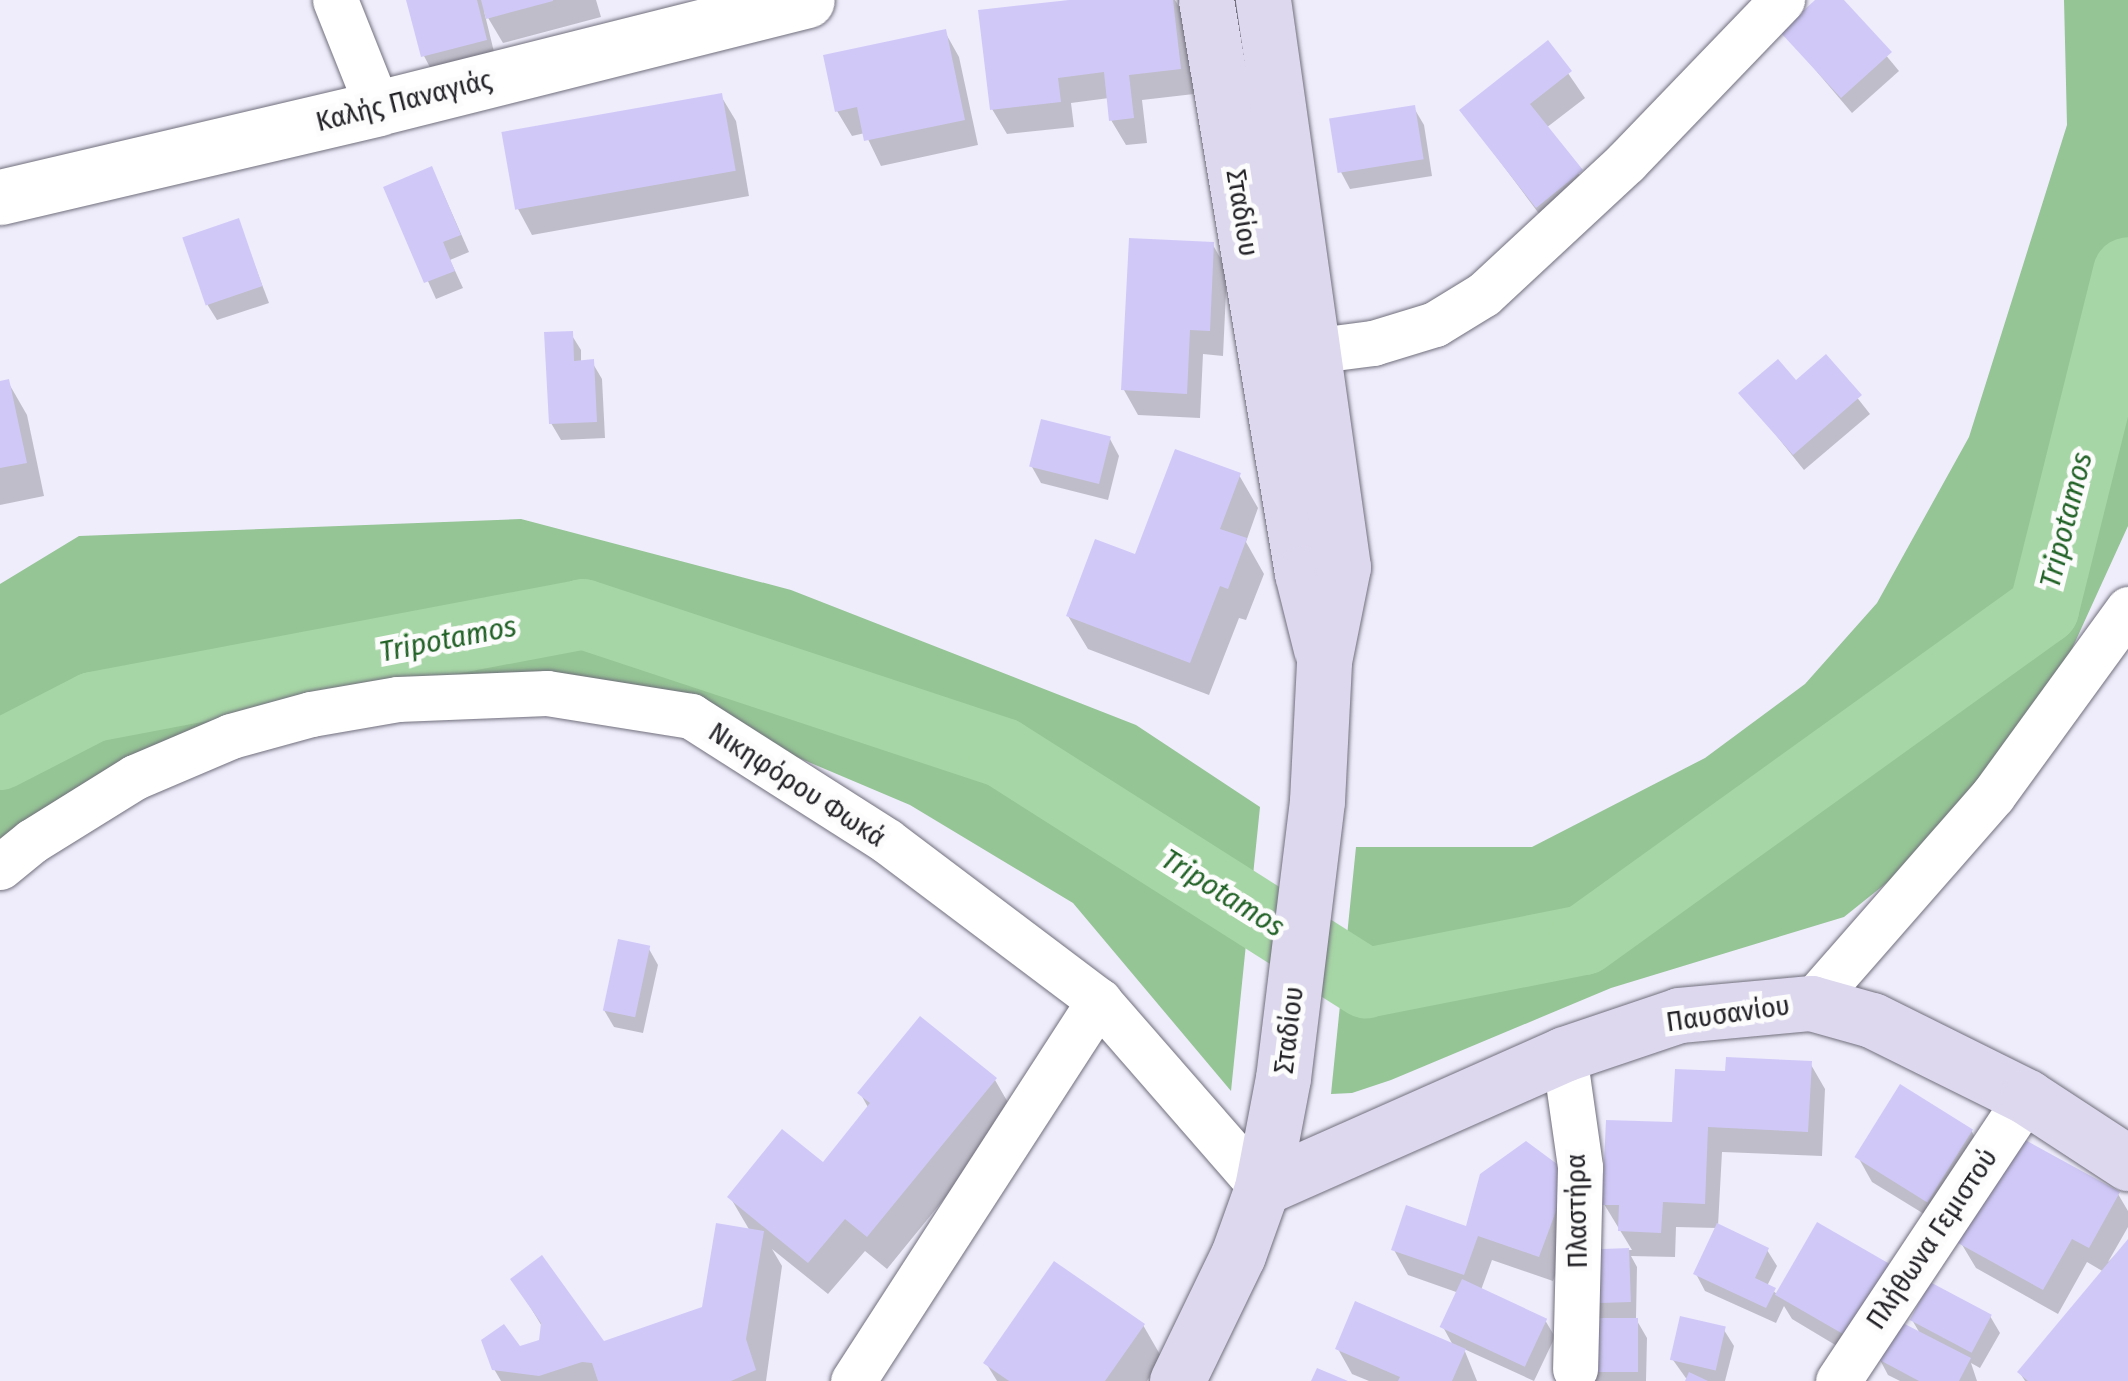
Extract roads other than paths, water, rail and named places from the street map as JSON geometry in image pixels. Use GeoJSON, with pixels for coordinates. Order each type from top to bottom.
{"type":"FeatureCollection","features":[{"type":"Feature","properties":{"kind":"main road","name":"Σταδίου"},"geometry":{"type":"LineString","coordinates":[[1206,0],[1302,573],[1324,661]]}},
{"type":"Feature","properties":{"kind":"main road","name":"Σταδίου"},"geometry":{"type":"LineString","coordinates":[[1177,1381],[1238,1255],[1262,1188],[1283,1078],[1317,801],[1324,661],[1343,567],[1263,0]]}},
{"type":"Feature","properties":{"kind":"main road","name":"Παυσανίου"},"geometry":{"type":"LineString","coordinates":[[1262,1188],[1564,1054],[1678,1015],[1811,1003],[1872,1020],[2027,1097],[2128,1163]]}},
{"type":"Feature","properties":{"kind":"street"},"geometry":{"type":"LineString","coordinates":[[335,0],[378,108]]}},
{"type":"Feature","properties":{"kind":"street","name":"Καλής Παναγιάς"},"geometry":{"type":"LineString","coordinates":[[0,196],[378,108],[807,0]]}},
{"type":"Feature","properties":{"kind":"street"},"geometry":{"type":"LineString","coordinates":[[1311,351],[1373,343],[1435,324],[1484,294],[1626,162],[1782,0]]}},
{"type":"Feature","properties":{"kind":"street"},"geometry":{"type":"LineString","coordinates":[[1811,1003],[1993,794],[2128,609]]}},
{"type":"Feature","properties":{"kind":"street","name":"Νικηφόρου Φωκά"},"geometry":{"type":"LineString","coordinates":[[0,867],[32,842],[135,777],[231,736],[312,714],[398,698],[547,693],[690,716],[887,842],[1098,1001],[1262,1188]]}},
{"type":"Feature","properties":{"kind":"street"},"geometry":{"type":"LineString","coordinates":[[853,1381],[1098,1001]]}},
{"type":"Feature","properties":{"kind":"street","name":"Πλαστήρα"},"geometry":{"type":"LineString","coordinates":[[1564,1054],[1580,1166],[1576,1369]]}},
{"type":"Feature","properties":{"kind":"street","name":"Πλήθωνα Γεμιστού"},"geometry":{"type":"LineString","coordinates":[[1838,1381],[2027,1097]]}},
{"type":"Feature","properties":{"kind":"waterway","name":"Tripotamos"},"geometry":{"type":"LineString","coordinates":[[0,755],[93,707],[583,614],[1003,753],[1366,983],[1584,940],[2044,609],[2128,272]]}}]}
